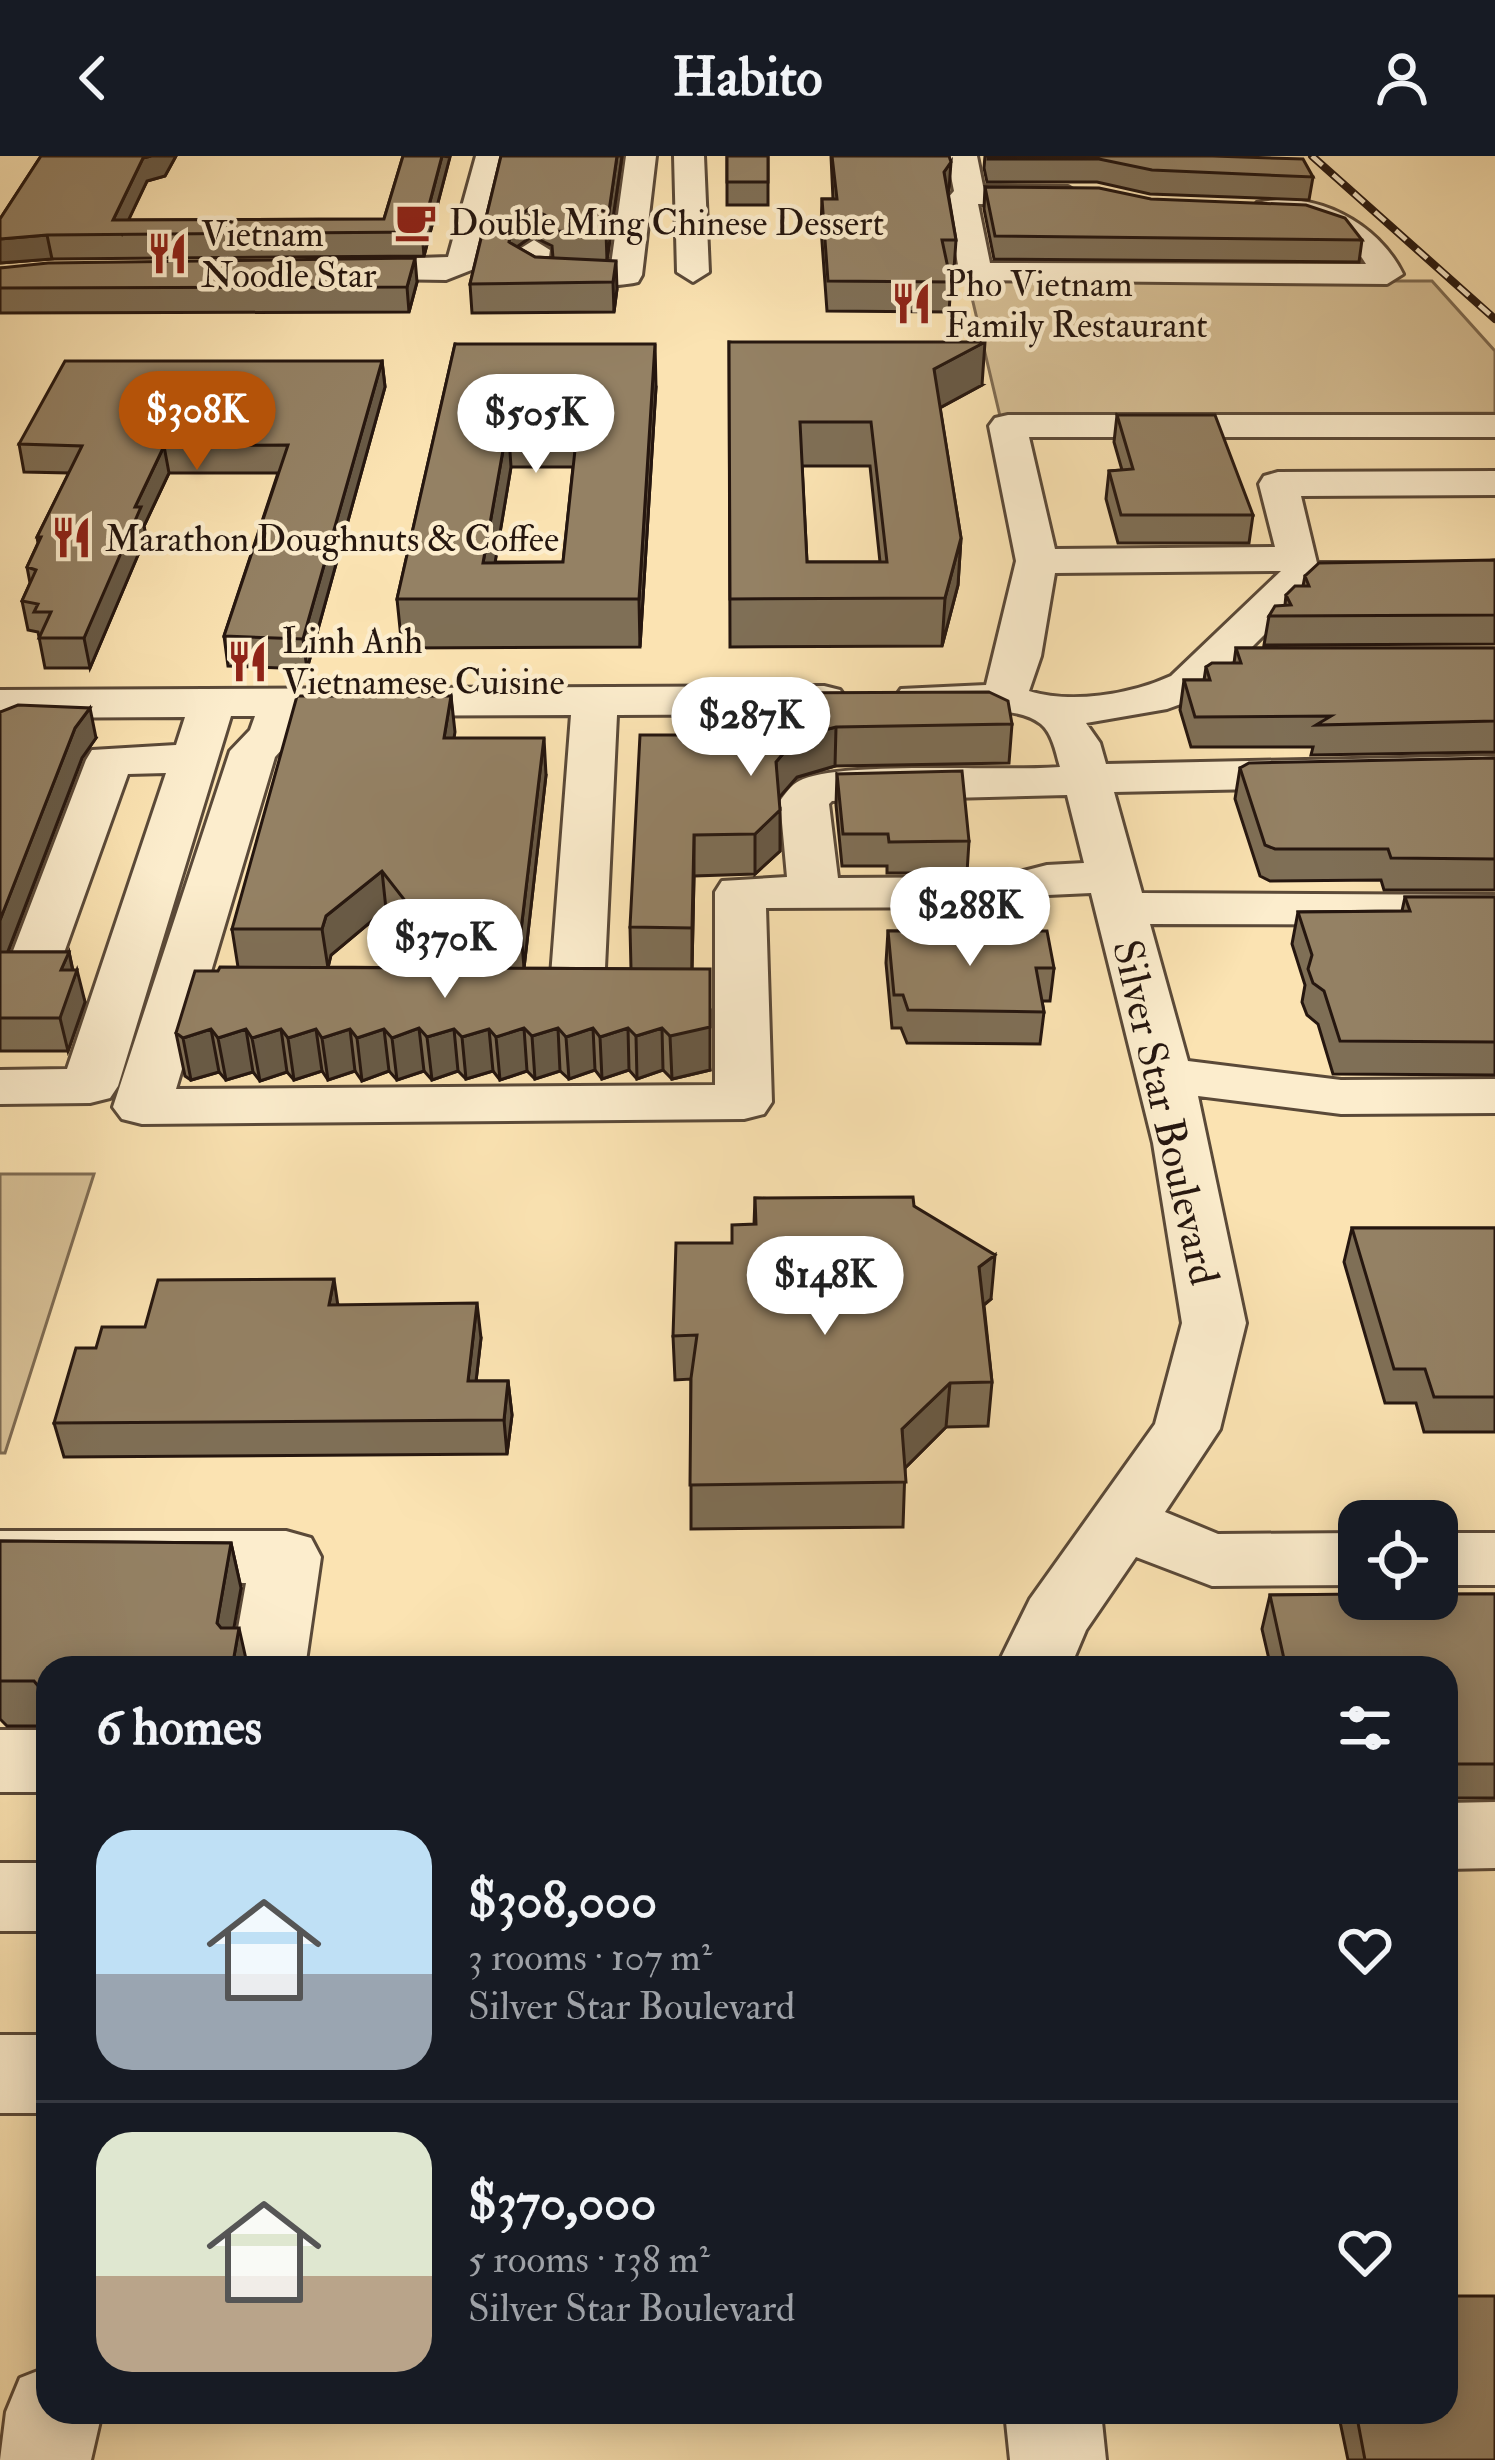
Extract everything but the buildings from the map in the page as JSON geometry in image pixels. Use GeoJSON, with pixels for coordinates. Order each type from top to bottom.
{"type":"FeatureCollection","features":[{"type":"Feature","properties":{"kind":"street"},"geometry":{"type":"LineString","coordinates":[[307,271],[446,270],[463,262],[490,156]]}},
{"type":"Feature","properties":{"kind":"street"},"geometry":{"type":"LineString","coordinates":[[544,257],[627,265],[641,156]]}},
{"type":"Feature","properties":{"kind":"street"},"geometry":{"type":"LineString","coordinates":[[688,156],[693,272]]}},
{"type":"Feature","properties":{"kind":"street"},"geometry":{"type":"LineString","coordinates":[[962,156],[970,195]]}},
{"type":"Feature","properties":{"kind":"street"},"geometry":{"type":"LineString","coordinates":[[1107,276],[1088,211],[1022,195],[970,195],[962,200],[975,271],[990,276],[1373,277],[1388,270],[1355,229],[1318,214],[1268,210],[1234,226],[1249,276]]}},
{"type":"Feature","properties":{"kind":"street"},"geometry":{"type":"LineString","coordinates":[[1022,195],[1046,276]]}},
{"type":"Feature","properties":{"kind":"street"},"geometry":{"type":"LineString","coordinates":[[1268,210],[1306,276]]}},
{"type":"Feature","properties":{"kind":"street"},"geometry":{"type":"LineString","coordinates":[[1163,242],[1177,276]]}},
{"type":"Feature","properties":{"kind":"street"},"geometry":{"type":"LineString","coordinates":[[1004,698],[1019,656],[1037,561],[1008,426],[1495,426]]}},
{"type":"Feature","properties":{"kind":"street"},"geometry":{"type":"LineString","coordinates":[[1037,561],[1299,559],[1278,484],[1495,483]]}},
{"type":"Feature","properties":{"kind":"street"},"geometry":{"type":"LineString","coordinates":[[1297,551],[1495,518]]}},
{"type":"Feature","properties":{"kind":"street"},"geometry":{"type":"LineString","coordinates":[[1380,534],[1495,549]]}},
{"type":"Feature","properties":{"kind":"street"},"geometry":{"type":"LineString","coordinates":[[1073,747],[1187,686],[1301,574],[1495,575]]}},
{"type":"Feature","properties":{"kind":"street"},"geometry":{"type":"LineString","coordinates":[[1221,657],[1268,662]]}},
{"type":"Feature","properties":{"kind":"street"},"geometry":{"type":"LineString","coordinates":[[0,704],[1004,698],[1073,747],[1132,776],[1495,770]]}},
{"type":"Feature","properties":{"kind":"street"},"geometry":{"type":"LineString","coordinates":[[578,990],[596,702]]}},
{"type":"Feature","properties":{"kind":"street"},"geometry":{"type":"LineString","coordinates":[[282,704],[271,736],[253,752],[201,988],[142,1107],[744,1102],[718,990],[740,892],[1001,892],[1048,880],[1119,909],[1495,936]]}},
{"type":"Feature","properties":{"kind":"street"},"geometry":{"type":"LineString","coordinates":[[0,1087],[90,1086],[212,705]]}},
{"type":"Feature","properties":{"kind":"street"},"geometry":{"type":"LineString","coordinates":[[814,893],[804,801],[815,790],[835,785],[1073,747],[1196,760],[1495,758]]}},
{"type":"Feature","properties":{"kind":"street","name":"Silver Star Boulevard"},"geometry":{"type":"LineString","coordinates":[[1039,1656],[1054,1619],[1187,1429],[1214,1323],[1197,1211],[1073,747]]}},
{"type":"Feature","properties":{"kind":"street"},"geometry":{"type":"LineString","coordinates":[[129,964],[17,964],[109,760],[195,759]]}},
{"type":"Feature","properties":{"kind":"street"},"geometry":{"type":"LineString","coordinates":[[1119,909],[1495,910]]}},
{"type":"Feature","properties":{"kind":"street"},"geometry":{"type":"LineString","coordinates":[[1163,1075],[1341,1096],[1495,1096]]}},
{"type":"Feature","properties":{"kind":"street"},"geometry":{"type":"LineString","coordinates":[[1120,1522],[1212,1560],[1338,1559]]}},
{"type":"Feature","properties":{"kind":"street"},"geometry":{"type":"LineString","coordinates":[[0,1557],[286,1557],[270,1656]]}},
{"type":"Feature","properties":{"kind":"street"},"geometry":{"type":"LineString","coordinates":[[1458,1559],[1495,1559]]}},
{"type":"Feature","properties":{"kind":"street"},"geometry":{"type":"LineString","coordinates":[[0,1761],[36,1761]]}},
{"type":"Feature","properties":{"kind":"street"},"geometry":{"type":"LineString","coordinates":[[1458,1836],[1495,1835]]}},
{"type":"Feature","properties":{"kind":"street"},"geometry":{"type":"LineString","coordinates":[[0,1897],[36,1897]]}},
{"type":"Feature","properties":{"kind":"street"},"geometry":{"type":"LineString","coordinates":[[0,2074],[36,2074]]}},
{"type":"Feature","properties":{"kind":"street"},"geometry":{"type":"LineString","coordinates":[[43,2460],[51,2424]]}},
{"type":"Feature","properties":{"kind":"street"},"geometry":{"type":"LineString","coordinates":[[1054,2424],[1058,2460]]}},
{"type":"Feature","properties":{"kind":"shaded area"},"geometry":{"type":"Polygon","coordinates":[[[968,281],[1432,281],[1495,351],[1495,413],[1000,416],[968,281]]]}},
{"type":"Feature","properties":{"kind":"shaded area"},"geometry":{"type":"Polygon","coordinates":[[[0,1174],[94,1174],[5,1453],[0,1453],[0,1174]]]}},
{"type":"Feature","properties":{"kind":"railway"},"geometry":{"type":"LineString","coordinates":[[1312,156],[1495,319]]}},
{"type":"Feature","properties":{"kind":"place","name":"Double Ming Chinese Dessert"},"geometry":{"type":"Point","coordinates":[415,222]}},
{"type":"Feature","properties":{"kind":"place","name":"Vietnam Noodle Star"},"geometry":{"type":"Point","coordinates":[167,254]}},
{"type":"Feature","properties":{"kind":"place","name":"Pho Vietnam Family Restaurant"},"geometry":{"type":"Point","coordinates":[911,304]}},
{"type":"Feature","properties":{"kind":"place","name":"Marathon Doughnuts & Coffee"},"geometry":{"type":"Point","coordinates":[71,538]}},
{"type":"Feature","properties":{"kind":"place","name":"Linh Anh Vietnamese Cuisine"},"geometry":{"type":"Point","coordinates":[248,661]}}]}
